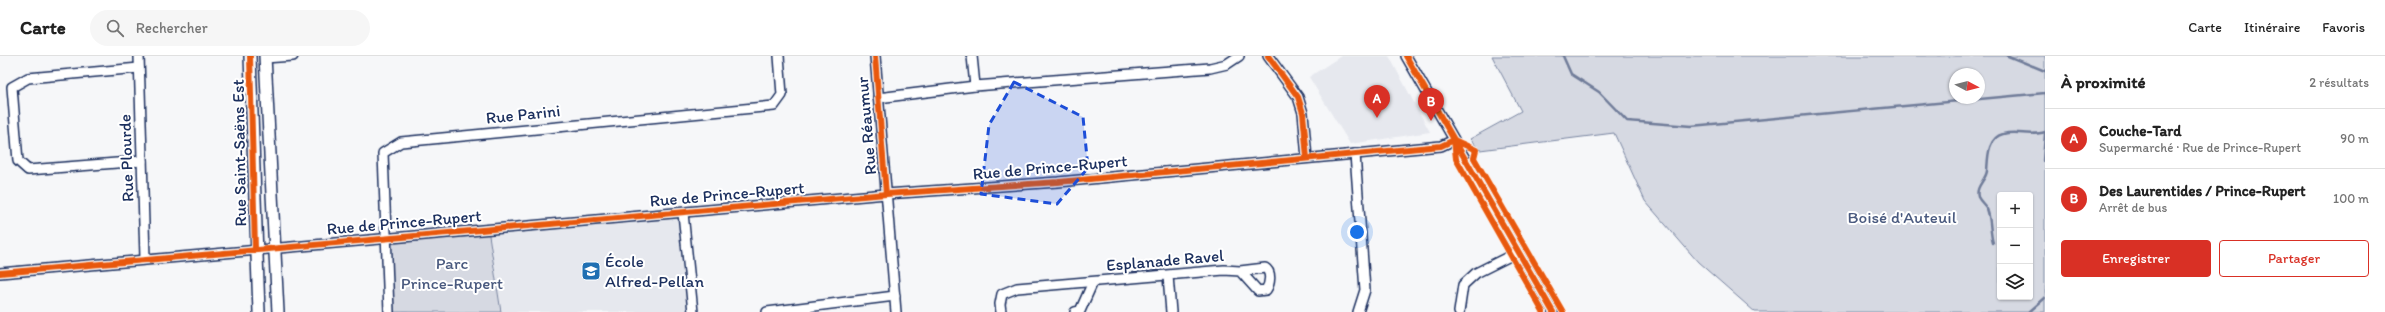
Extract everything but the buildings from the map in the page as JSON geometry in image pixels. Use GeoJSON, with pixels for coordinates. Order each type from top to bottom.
{"type":"FeatureCollection","features":[{"type":"Feature","properties":{"kind":"main road","name":"Rue Saint-Saëns Est"},"geometry":{"type":"LineString","coordinates":[[250,56],[255,249],[259,312]]}},
{"type":"Feature","properties":{"kind":"main road","name":"Rue Saint-Saëns Est"},"geometry":{"type":"LineString","coordinates":[[265,57],[276,247],[278,312]]}},
{"type":"Feature","properties":{"kind":"street","name":"Rue Plourde"},"geometry":{"type":"LineString","coordinates":[[139,56],[145,258]]}},
{"type":"Feature","properties":{"kind":"street"},"geometry":{"type":"LineString","coordinates":[[265,57],[293,56]]}},
{"type":"Feature","properties":{"kind":"street","name":"Rue Parini"},"geometry":{"type":"LineString","coordinates":[[389,312],[383,153],[401,142],[774,106],[782,95],[779,56]]}},
{"type":"Feature","properties":{"kind":"street","name":"Rue Réaumur"},"geometry":{"type":"LineString","coordinates":[[875,56],[896,312]]}},
{"type":"Feature","properties":{"kind":"street"},"geometry":{"type":"LineString","coordinates":[[972,56],[975,86]]}},
{"type":"Feature","properties":{"kind":"street"},"geometry":{"type":"LineString","coordinates":[[878,98],[975,86],[1210,68],[1227,64],[1239,56]]}},
{"type":"Feature","properties":{"kind":"street"},"geometry":{"type":"LineString","coordinates":[[1268,56],[1298,97],[1304,113],[1307,158]]}},
{"type":"Feature","properties":{"kind":"street"},"geometry":{"type":"LineString","coordinates":[[1406,56],[1552,312]]}},
{"type":"Feature","properties":{"kind":"street"},"geometry":{"type":"LineString","coordinates":[[139,68],[28,78],[12,87],[18,161],[28,170],[142,161]]}},
{"type":"Feature","properties":{"kind":"street","name":"Rue de Prince-Rupert"},"geometry":{"type":"LineString","coordinates":[[0,273],[145,258],[683,213],[886,194],[1058,182],[1441,146],[1454,140]]}},
{"type":"Feature","properties":{"kind":"street"},"geometry":{"type":"LineString","coordinates":[[1355,154],[1365,290],[1358,312]]}},
{"type":"Feature","properties":{"kind":"street"},"geometry":{"type":"LineString","coordinates":[[683,213],[693,312]]}},
{"type":"Feature","properties":{"kind":"street"},"geometry":{"type":"LineString","coordinates":[[1459,312],[1463,285],[1476,273],[1518,252]]}},
{"type":"Feature","properties":{"kind":"street","name":"Esplanade Ravel"},"geometry":{"type":"LineString","coordinates":[[1001,312],[1000,304],[1002,294],[1007,291],[1224,270],[1240,271]]}},
{"type":"Feature","properties":{"kind":"street"},"geometry":{"type":"LineString","coordinates":[[1168,276],[1171,312]]}},
{"type":"Feature","properties":{"kind":"street","name":"Esplanade Ravel"},"geometry":{"type":"LineString","coordinates":[[1075,312],[1080,311],[1093,282]]}},
{"type":"Feature","properties":{"kind":"street"},"geometry":{"type":"LineString","coordinates":[[767,312],[795,311],[895,296]]}},
{"type":"Feature","properties":{"kind":"highlighted area"},"geometry":{"type":"Polygon","coordinates":[[[1014,82],[1083,117],[1088,168],[1057,204],[981,194],[989,125],[1014,82]]]}},
{"type":"Feature","properties":{"kind":"shaded area"},"geometry":{"type":"Polygon","coordinates":[[[1341,56],[1389,56],[1430,132],[1350,144],[1309,77],[1341,56]]]}},
{"type":"Feature","properties":{"kind":"shaded area","name":"École Alfred-Pellan"},"geometry":{"type":"Polygon","coordinates":[[[683,213],[692,312],[501,312],[488,229],[683,213]]]}},
{"type":"Feature","properties":{"kind":"green space","name":"Boisé d'Auteuil"},"geometry":{"type":"Polygon","coordinates":[[[1492,56],[2045,56],[2045,312],[1755,312],[1698,262],[1645,201],[1614,133],[1480,150],[1470,139],[1521,111],[1492,56]]]}},
{"type":"Feature","properties":{"kind":"green space","name":"Parc Prince-Rupert"},"geometry":{"type":"Polygon","coordinates":[[[488,229],[501,312],[389,312],[386,238],[488,229]]]}},
{"type":"Feature","properties":{"kind":"waterway"},"geometry":{"type":"LineString","coordinates":[[1563,56],[1571,74],[1599,92],[1627,121],[1691,126],[2045,93]]}},
{"type":"Feature","properties":{"kind":"waterway"},"geometry":{"type":"LineString","coordinates":[[2008,56],[2045,71]]}},
{"type":"Feature","properties":{"kind":"waterway"},"geometry":{"type":"LineString","coordinates":[[1993,243],[1987,210],[1979,199],[1977,193],[1987,171],[1988,155],[1991,144],[1998,136],[2003,134],[2034,134],[2045,132]]}},
{"type":"Feature","properties":{"kind":"waterway"},"geometry":{"type":"LineString","coordinates":[[2045,134],[2043,161],[2045,162]]}},
{"type":"Feature","properties":{"kind":"waterway"},"geometry":{"type":"LineString","coordinates":[[2029,312],[2045,298]]}},
{"type":"Feature","properties":{"kind":"cycle path"},"geometry":{"type":"LineString","coordinates":[[250,56],[255,249]]}},
{"type":"Feature","properties":{"kind":"cycle path"},"geometry":{"type":"LineString","coordinates":[[875,56],[886,194]]}},
{"type":"Feature","properties":{"kind":"cycle path"},"geometry":{"type":"LineString","coordinates":[[1268,56],[1298,97],[1303,113],[1307,158]]}},
{"type":"Feature","properties":{"kind":"cycle path"},"geometry":{"type":"LineString","coordinates":[[1406,56],[1553,312]]}},
{"type":"Feature","properties":{"kind":"cycle path"},"geometry":{"type":"LineString","coordinates":[[1454,140],[1476,150],[1474,158],[1563,312]]}},
{"type":"Feature","properties":{"kind":"cycle path"},"geometry":{"type":"LineString","coordinates":[[1454,140],[1456,159],[1543,312]]}},
{"type":"Feature","properties":{"kind":"cycle path"},"geometry":{"type":"LineString","coordinates":[[0,273],[886,194],[1058,182],[1441,146],[1454,140]]}},
{"type":"Feature","properties":{"kind":"place","name":"Couche-Tard"},"geometry":{"type":"Point","coordinates":[1377,118]}},
{"type":"Feature","properties":{"kind":"place","name":"Des Laurentides / Prince-Rupert"},"geometry":{"type":"Point","coordinates":[1431,121]}},
{"type":"Feature","properties":{"kind":"place","name":"École Alfred-Pellan"},"geometry":{"type":"Point","coordinates":[591,271]}}]}
